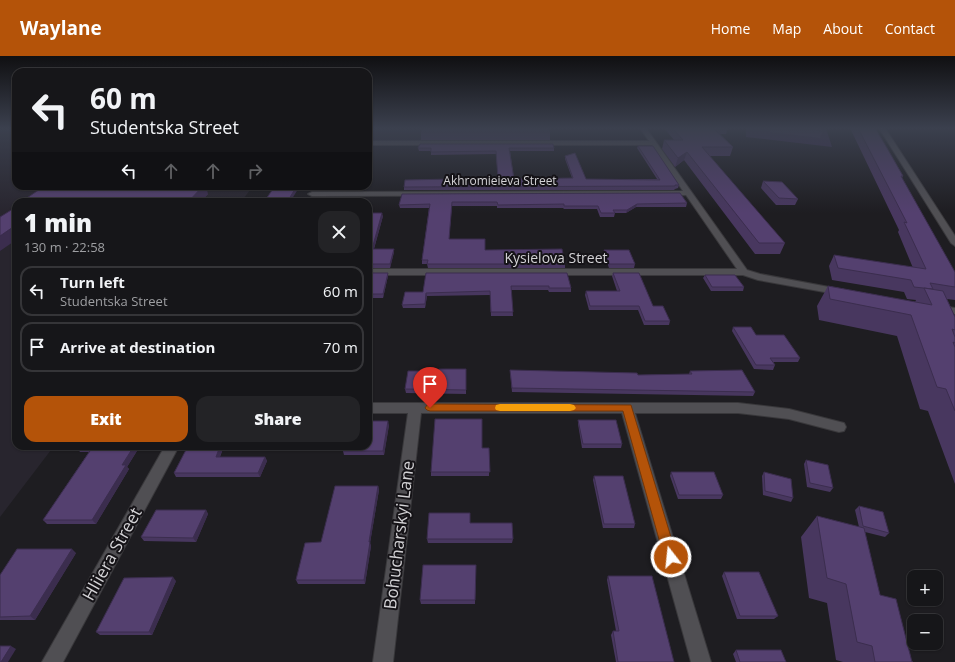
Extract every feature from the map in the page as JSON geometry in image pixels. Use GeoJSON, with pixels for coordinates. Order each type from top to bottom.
{"type":"FeatureCollection","features":[{"type":"Feature","properties":{"kind":"street"},"geometry":{"type":"LineString","coordinates":[[663,156],[744,272]]}},
{"type":"Feature","properties":{"kind":"street"},"geometry":{"type":"LineString","coordinates":[[900,156],[955,243]]}},
{"type":"Feature","properties":{"kind":"street"},"geometry":{"type":"LineString","coordinates":[[310,198],[314,190]]}},
{"type":"Feature","properties":{"kind":"street","name":"Akhromieieva Street"},"geometry":{"type":"LineString","coordinates":[[312,194],[689,193]]}},
{"type":"Feature","properties":{"kind":"street","name":"Kysielova Street"},"geometry":{"type":"LineString","coordinates":[[372,272],[744,272],[758,277],[848,293]]}},
{"type":"Feature","properties":{"kind":"street"},"geometry":{"type":"LineString","coordinates":[[924,306],[955,311]]}},
{"type":"Feature","properties":{"kind":"street"},"geometry":{"type":"LineString","coordinates":[[372,408],[738,408],[789,414],[839,427]]}},
{"type":"Feature","properties":{"kind":"street","name":"Bohucharskyi Lane"},"geometry":{"type":"LineString","coordinates":[[383,662],[415,408]]}},
{"type":"Feature","properties":{"kind":"street"},"geometry":{"type":"LineString","coordinates":[[628,408],[701,662]]}},
{"type":"Feature","properties":{"kind":"street","name":"Hliiera Street"},"geometry":{"type":"LineString","coordinates":[[52,662],[170,450]]}},
{"type":"Feature","properties":{"kind":"shaded area"},"geometry":{"type":"Polygon","coordinates":[[[0,156],[12,156],[12,190],[250,190],[244,198],[12,198],[12,450],[51,450],[0,517],[0,156]]]}},
{"type":"Feature","properties":{"kind":"building"},"geometry":{"type":"Polygon","coordinates":[[[496,156],[510,156],[514,179],[573,178],[565,156],[576,156],[586,179],[660,180],[645,156],[660,156],[679,185],[404,187],[405,180],[498,178],[496,156]]]}},
{"type":"Feature","properties":{"kind":"building"},"geometry":{"type":"Polygon","coordinates":[[[690,156],[710,156],[785,243],[759,243],[690,156]]]}},
{"type":"Feature","properties":{"kind":"building"},"geometry":{"type":"Polygon","coordinates":[[[873,156],[891,156],[955,272],[955,287],[930,283],[933,289],[914,287],[911,280],[838,268],[834,255],[926,269],[904,222],[907,223],[873,156]]]}},
{"type":"Feature","properties":{"kind":"building"},"geometry":{"type":"Polygon","coordinates":[[[763,181],[782,182],[798,199],[779,198],[763,181]]]}},
{"type":"Feature","properties":{"kind":"building"},"geometry":{"type":"Polygon","coordinates":[[[39,190],[199,190],[192,198],[27,198],[39,190]]]}},
{"type":"Feature","properties":{"kind":"building"},"geometry":{"type":"Polygon","coordinates":[[[272,190],[294,190],[290,198],[267,198],[272,190]]]}},
{"type":"Feature","properties":{"kind":"building"},"geometry":{"type":"Polygon","coordinates":[[[680,193],[687,203],[637,204],[627,210],[613,210],[615,213],[601,213],[598,206],[564,206],[564,204],[498,205],[497,202],[452,202],[449,239],[485,239],[485,250],[562,249],[565,264],[427,264],[428,260],[422,260],[430,204],[399,205],[402,194],[680,193]]]}},
{"type":"Feature","properties":{"kind":"building"},"geometry":{"type":"Polygon","coordinates":[[[12,210],[12,228],[0,236],[0,217],[12,210]]]}},
{"type":"Feature","properties":{"kind":"building"},"geometry":{"type":"Polygon","coordinates":[[[372,213],[382,213],[372,249],[372,213]]]}},
{"type":"Feature","properties":{"kind":"building"},"geometry":{"type":"Polygon","coordinates":[[[372,249],[394,249],[390,264],[372,264],[372,249]]]}},
{"type":"Feature","properties":{"kind":"building"},"geometry":{"type":"Polygon","coordinates":[[[604,250],[629,250],[635,264],[609,264],[604,250]]]}},
{"type":"Feature","properties":{"kind":"building"},"geometry":{"type":"Polygon","coordinates":[[[372,273],[388,273],[383,294],[372,294],[372,273]]]}},
{"type":"Feature","properties":{"kind":"building"},"geometry":{"type":"Polygon","coordinates":[[[426,273],[567,273],[571,288],[549,288],[549,286],[511,286],[513,312],[491,312],[490,291],[426,293],[425,304],[402,305],[405,292],[423,292],[426,273]]]}},
{"type":"Feature","properties":{"kind":"building"},"geometry":{"type":"Polygon","coordinates":[[[613,273],[639,273],[653,306],[663,306],[670,321],[645,321],[639,306],[590,306],[586,291],[620,291],[613,273]]]}},
{"type":"Feature","properties":{"kind":"building"},"geometry":{"type":"Polygon","coordinates":[[[705,275],[735,275],[744,287],[712,287],[705,275]]]}},
{"type":"Feature","properties":{"kind":"building"},"geometry":{"type":"Polygon","coordinates":[[[828,286],[932,305],[924,288],[943,291],[955,317],[955,330],[952,329],[955,337],[955,343],[953,342],[955,347],[955,411],[946,389],[937,387],[911,315],[830,299],[828,286]]]}},
{"type":"Feature","properties":{"kind":"building"},"geometry":{"type":"Polygon","coordinates":[[[733,327],[751,327],[756,335],[784,335],[800,358],[770,358],[775,365],[756,365],[733,327]]]}},
{"type":"Feature","properties":{"kind":"building"},"geometry":{"type":"Polygon","coordinates":[[[439,369],[466,369],[466,390],[405,389],[408,371],[439,371],[439,369]]]}},
{"type":"Feature","properties":{"kind":"building"},"geometry":{"type":"Polygon","coordinates":[[[510,370],[637,373],[638,375],[692,374],[690,371],[742,370],[755,392],[512,388],[510,370]]]}},
{"type":"Feature","properties":{"kind":"building"},"geometry":{"type":"Polygon","coordinates":[[[435,419],[482,419],[482,448],[489,448],[490,472],[431,472],[435,419]]]}},
{"type":"Feature","properties":{"kind":"building"},"geometry":{"type":"Polygon","coordinates":[[[578,420],[616,420],[622,444],[583,444],[578,420]]]}},
{"type":"Feature","properties":{"kind":"building"},"geometry":{"type":"Polygon","coordinates":[[[372,421],[388,421],[383,451],[343,451],[372,450],[372,421]]]}},
{"type":"Feature","properties":{"kind":"building"},"geometry":{"type":"Polygon","coordinates":[[[91,450],[131,450],[122,465],[126,465],[92,520],[43,520],[91,450]]]}},
{"type":"Feature","properties":{"kind":"building"},"geometry":{"type":"Polygon","coordinates":[[[186,450],[219,450],[216,457],[265,457],[258,473],[174,473],[186,450]]]}},
{"type":"Feature","properties":{"kind":"building"},"geometry":{"type":"Polygon","coordinates":[[[806,460],[828,465],[833,488],[810,483],[806,460]]]}},
{"type":"Feature","properties":{"kind":"building"},"geometry":{"type":"Polygon","coordinates":[[[671,472],[714,472],[723,495],[679,495],[671,472]]]}},
{"type":"Feature","properties":{"kind":"building"},"geometry":{"type":"Polygon","coordinates":[[[764,472],[791,479],[793,498],[765,491],[764,472]]]}},
{"type":"Feature","properties":{"kind":"building"},"geometry":{"type":"Polygon","coordinates":[[[594,476],[623,476],[635,524],[604,524],[594,476]]]}},
{"type":"Feature","properties":{"kind":"building"},"geometry":{"type":"Polygon","coordinates":[[[335,486],[378,486],[364,580],[296,580],[305,543],[321,542],[335,486]]]}},
{"type":"Feature","properties":{"kind":"building"},"geometry":{"type":"Polygon","coordinates":[[[859,506],[883,512],[889,533],[863,526],[859,506]]]}},
{"type":"Feature","properties":{"kind":"building"},"geometry":{"type":"Polygon","coordinates":[[[156,510],[206,510],[193,538],[141,537],[156,510]]]}},
{"type":"Feature","properties":{"kind":"building"},"geometry":{"type":"Polygon","coordinates":[[[429,513],[470,513],[470,523],[512,523],[513,539],[427,539],[429,513]]]}},
{"type":"Feature","properties":{"kind":"building"},"geometry":{"type":"Polygon","coordinates":[[[817,516],[864,528],[880,595],[896,599],[907,642],[907,650],[909,650],[912,662],[875,662],[872,646],[857,642],[846,584],[827,578],[817,516]]]}},
{"type":"Feature","properties":{"kind":"building"},"geometry":{"type":"Polygon","coordinates":[[[17,549],[72,549],[30,616],[0,617],[0,575],[17,549]]]}},
{"type":"Feature","properties":{"kind":"building"},"geometry":{"type":"Polygon","coordinates":[[[423,565],[476,565],[475,600],[420,600],[423,565]]]}},
{"type":"Feature","properties":{"kind":"building"},"geometry":{"type":"Polygon","coordinates":[[[724,572],[759,572],[778,616],[740,616],[724,572]]]}},
{"type":"Feature","properties":{"kind":"building"},"geometry":{"type":"Polygon","coordinates":[[[608,576],[652,576],[674,662],[618,662],[613,631],[619,631],[608,576]]]}},
{"type":"Feature","properties":{"kind":"building"},"geometry":{"type":"Polygon","coordinates":[[[173,577],[149,632],[96,632],[124,578],[173,577]]]}},
{"type":"Feature","properties":{"kind":"building"},"geometry":{"type":"Polygon","coordinates":[[[0,646],[11,646],[1,662],[0,662],[0,646]]]}},
{"type":"Feature","properties":{"kind":"building"},"geometry":{"type":"Polygon","coordinates":[[[736,650],[781,650],[786,662],[740,662],[736,650]]]}},
{"type":"Feature","properties":{"kind":"slow traffic"},"geometry":{"type":"LineString","coordinates":[[500,408],[570,408]]}},
{"type":"Feature","properties":{"kind":"route"},"geometry":{"type":"LineString","coordinates":[[430,408],[628,408],[671,557]]}}]}
